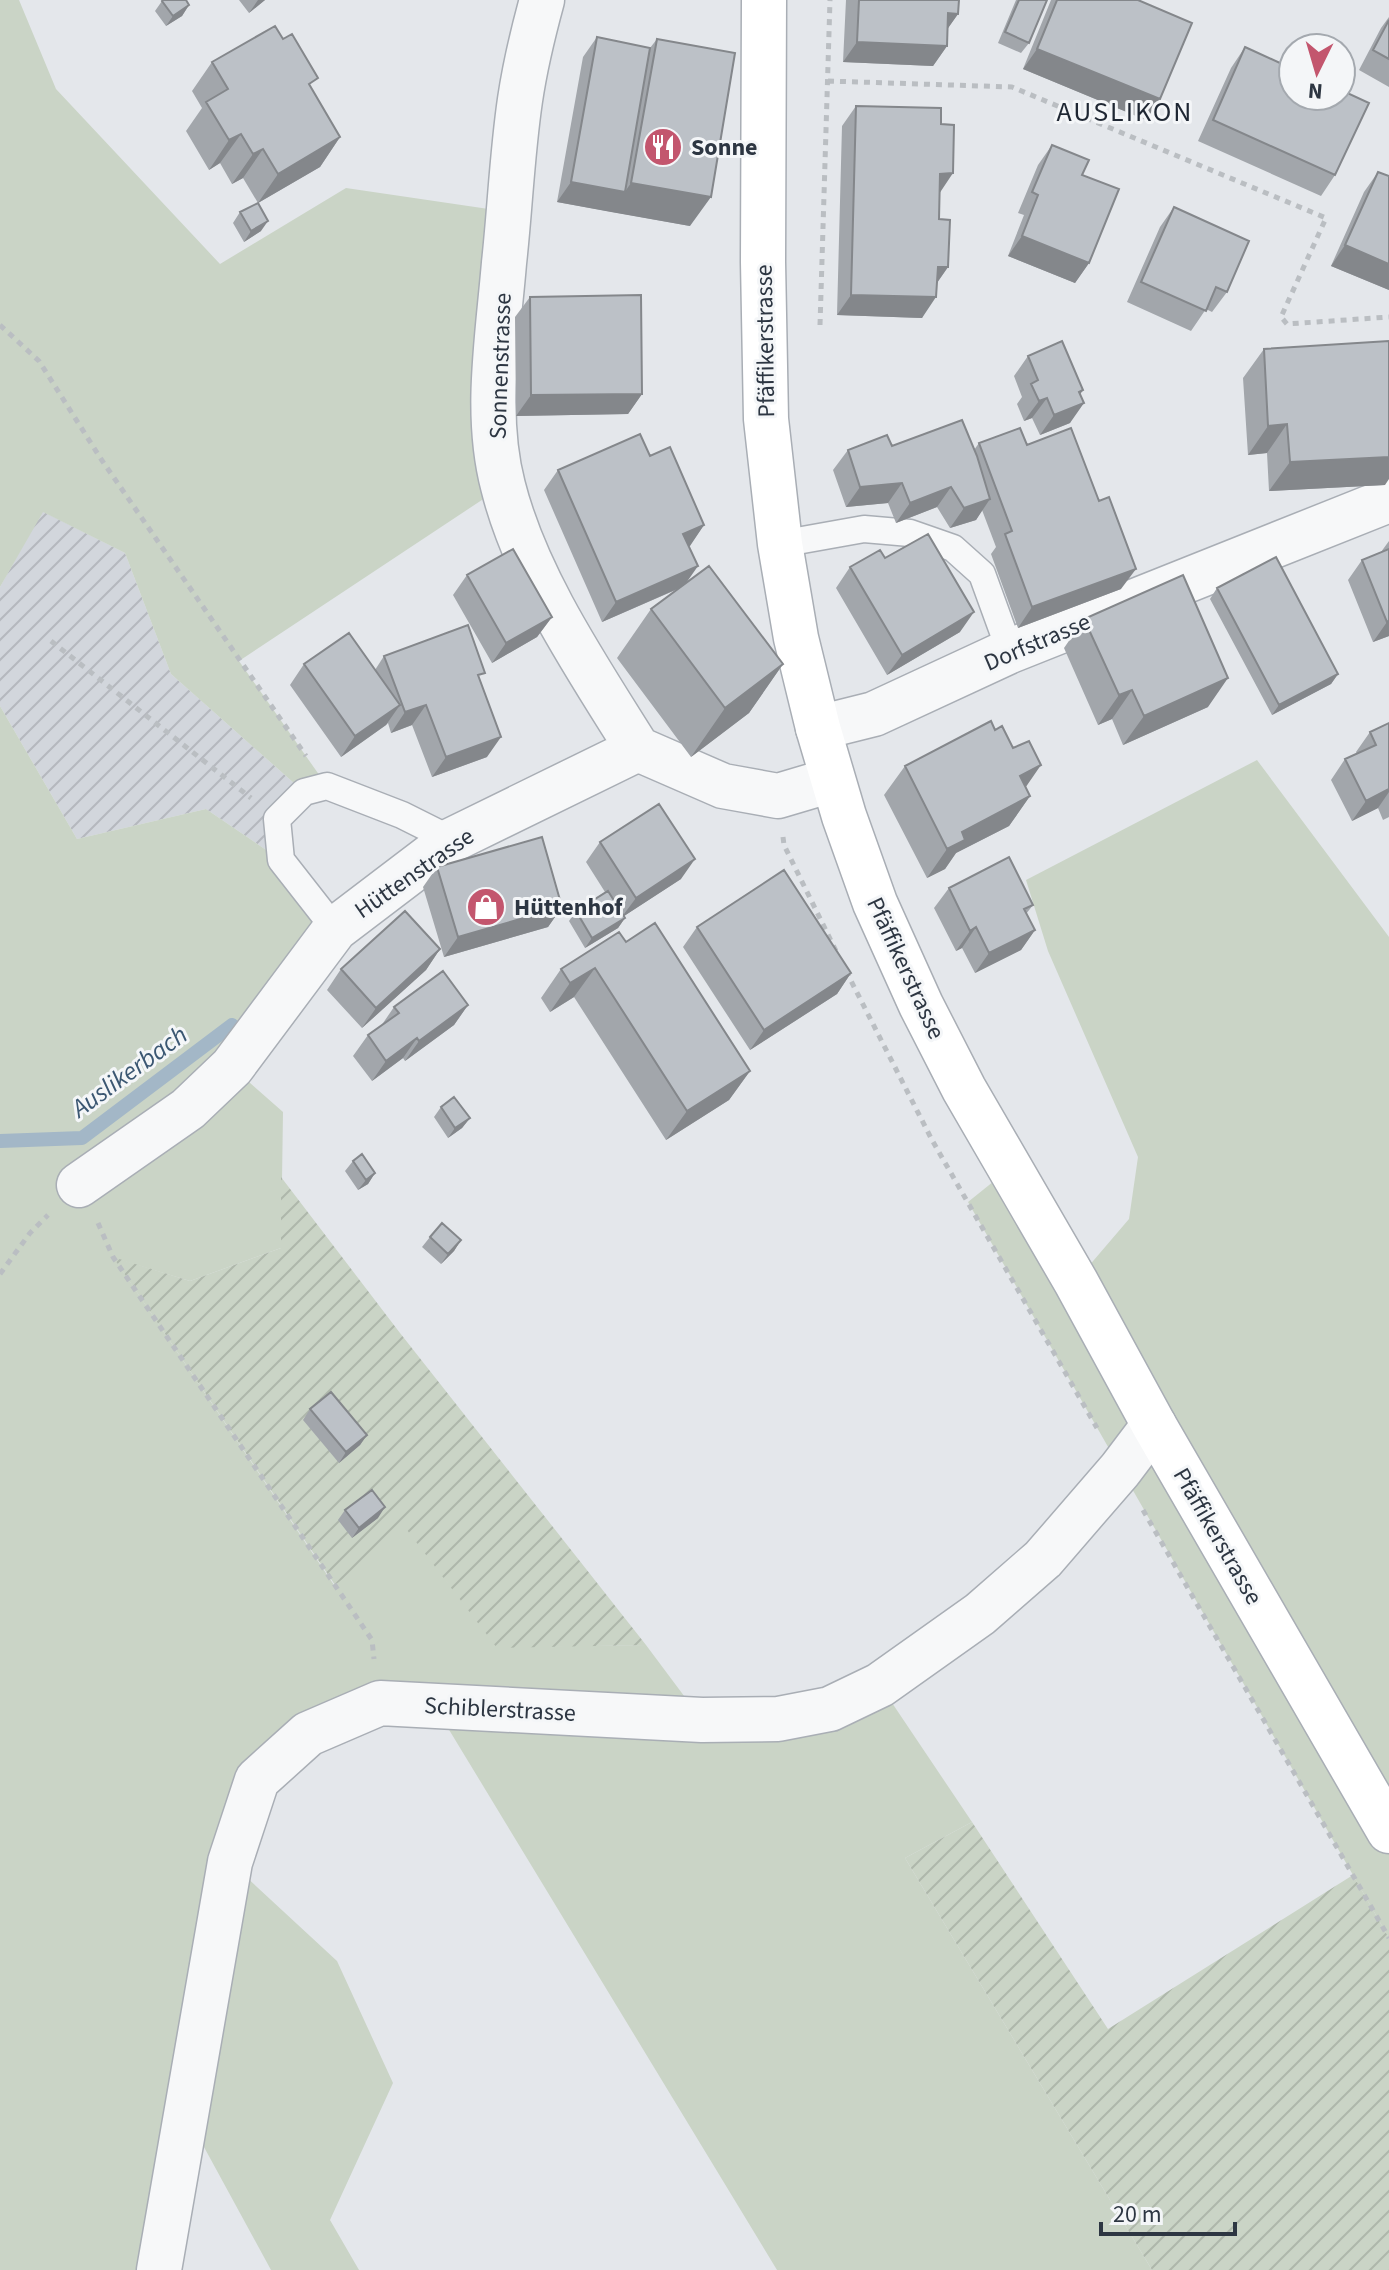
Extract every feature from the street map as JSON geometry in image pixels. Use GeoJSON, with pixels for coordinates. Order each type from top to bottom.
{"type":"FeatureCollection","features":[{"type":"Feature","properties":{"kind":"main road","name":"Pfäffikerstrasse"},"geometry":{"type":"LineString","coordinates":[[764,0],[766,419],[780,544],[796,638],[832,780],[875,903],[921,1005],[964,1089],[1389,1831]]}},
{"type":"Feature","properties":{"kind":"street","name":"Sonnenstrasse"},"geometry":{"type":"LineString","coordinates":[[542,0],[519,102],[496,355],[494,431],[503,486],[523,546],[572,643],[638,749]]}},
{"type":"Feature","properties":{"kind":"street","name":"Dorfstrasse"},"geometry":{"type":"LineString","coordinates":[[818,728],[874,714],[1010,651],[1389,500]]}},
{"type":"Feature","properties":{"kind":"street"},"geometry":{"type":"LineString","coordinates":[[638,749],[723,786],[778,796],[832,780]]}},
{"type":"Feature","properties":{"kind":"street","name":"Hüttenstrasse"},"geometry":{"type":"LineString","coordinates":[[79,1185],[188,1109],[232,1067],[335,929],[452,840],[638,749]]}},
{"type":"Feature","properties":{"kind":"street","name":"Schiblerstrasse"},"geometry":{"type":"LineString","coordinates":[[159,2270],[230,1862],[257,1780],[308,1734],[380,1703],[702,1720],[778,1719],[830,1709],[880,1685],[980,1614],[1043,1559],[1120,1470],[1154,1425]]}},
{"type":"Feature","properties":{"kind":"lane"},"geometry":{"type":"LineString","coordinates":[[780,544],[864,529],[910,533],[953,548],[982,574],[1010,651]]}},
{"type":"Feature","properties":{"kind":"lane"},"geometry":{"type":"LineString","coordinates":[[335,929],[281,860],[277,819],[304,792],[327,786],[402,815],[452,840]]}},
{"type":"Feature","properties":{"kind":"path"},"geometry":{"type":"LineString","coordinates":[[820,325],[830,0]]}},
{"type":"Feature","properties":{"kind":"path"},"geometry":{"type":"LineString","coordinates":[[828,81],[1012,87],[1312,212],[1326,218],[1281,317],[1287,324],[1389,317]]}},
{"type":"Feature","properties":{"kind":"path"},"geometry":{"type":"LineString","coordinates":[[0,325],[39,361],[101,459],[327,786]]}},
{"type":"Feature","properties":{"kind":"path"},"geometry":{"type":"LineString","coordinates":[[51,641],[277,819]]}},
{"type":"Feature","properties":{"kind":"path"},"geometry":{"type":"LineString","coordinates":[[778,796],[784,845],[839,956]]}},
{"type":"Feature","properties":{"kind":"path"},"geometry":{"type":"LineString","coordinates":[[846,970],[932,1140],[1389,1938]]}},
{"type":"Feature","properties":{"kind":"path"},"geometry":{"type":"LineString","coordinates":[[0,1274],[30,1233],[79,1185],[113,1257],[372,1640],[380,1703]]}},
{"type":"Feature","properties":{"kind":"shaded area"},"geometry":{"type":"Polygon","coordinates":[[[42,511],[125,553],[171,674],[304,792],[277,819],[281,860],[206,809],[77,839],[0,706],[0,587],[42,511]]]}},
{"type":"Feature","properties":{"kind":"green space"},"geometry":{"type":"Polygon","coordinates":[[[0,0],[19,0],[56,89],[220,264],[346,188],[509,212],[503,486],[239,661],[327,786],[304,792],[171,674],[125,553],[43,512],[0,587],[0,0]]]}},
{"type":"Feature","properties":{"kind":"green space"},"geometry":{"type":"Polygon","coordinates":[[[0,706],[77,839],[206,809],[281,860],[335,929],[232,1067],[283,1112],[281,1248],[190,1281],[114,1258],[334,1585],[407,1529],[497,1647],[646,1645],[702,1720],[880,1685],[972,1822],[905,1858],[1152,2270],[777,2270],[434,1705],[308,1734],[230,1862],[337,1961],[393,2083],[330,2220],[359,2270],[271,2270],[186,2114],[159,2270],[0,2270],[0,706]]]}},
{"type":"Feature","properties":{"kind":"green space"},"geometry":{"type":"Polygon","coordinates":[[[1257,760],[1389,937],[1389,1938],[968,1202],[1009,1169],[1076,1281],[1129,1219],[1138,1157],[1048,951],[1026,880],[1257,760]]]}},
{"type":"Feature","properties":{"kind":"green space"},"geometry":{"type":"Polygon","coordinates":[[[281,1177],[646,1645],[497,1648],[407,1530],[335,1585],[113,1257],[190,1281],[281,1248],[281,1177]]]}},
{"type":"Feature","properties":{"kind":"green space"},"geometry":{"type":"Polygon","coordinates":[[[972,1822],[1108,2029],[1353,1875],[1389,1938],[1389,2270],[1152,2270],[905,1858],[972,1822]]]}},
{"type":"Feature","properties":{"kind":"building"},"geometry":{"type":"Polygon","coordinates":[[[163,0],[186,0],[189,5],[173,16],[163,0]]]}},
{"type":"Feature","properties":{"kind":"building"},"geometry":{"type":"Polygon","coordinates":[[[859,0],[959,0],[958,14],[948,13],[947,46],[857,42],[859,0]]]}},
{"type":"Feature","properties":{"kind":"building"},"geometry":{"type":"Polygon","coordinates":[[[1019,0],[1047,0],[1029,43],[1005,32],[1019,0]]]}},
{"type":"Feature","properties":{"kind":"building"},"geometry":{"type":"Polygon","coordinates":[[[1057,0],[1138,0],[1192,23],[1160,99],[1037,49],[1057,0]]]}},
{"type":"Feature","properties":{"kind":"building"},"geometry":{"type":"Polygon","coordinates":[[[1389,20],[1389,59],[1373,50],[1389,20]]]}},
{"type":"Feature","properties":{"kind":"building"},"geometry":{"type":"Polygon","coordinates":[[[275,26],[283,39],[292,34],[318,78],[309,84],[340,137],[278,174],[263,149],[253,154],[241,134],[229,140],[206,102],[228,89],[212,62],[275,26]]]}},
{"type":"Feature","properties":{"kind":"building"},"geometry":{"type":"Polygon","coordinates":[[[597,37],[650,48],[625,192],[571,182],[597,37]]]}},
{"type":"Feature","properties":{"kind":"building","name":"Sonne"},"geometry":{"type":"Polygon","coordinates":[[[657,39],[735,53],[711,197],[631,183],[657,39]]]}},
{"type":"Feature","properties":{"kind":"building"},"geometry":{"type":"Polygon","coordinates":[[[1245,47],[1277,62],[1277,112],[1357,112],[1357,97],[1369,103],[1335,175],[1213,120],[1245,47]]]}},
{"type":"Feature","properties":{"kind":"building"},"geometry":{"type":"Polygon","coordinates":[[[856,106],[941,108],[941,124],[954,125],[953,173],[940,174],[939,219],[950,220],[948,267],[938,267],[936,297],[851,295],[856,106]]]}},
{"type":"Feature","properties":{"kind":"building"},"geometry":{"type":"Polygon","coordinates":[[[1052,145],[1089,160],[1082,175],[1119,189],[1089,263],[1022,236],[1038,195],[1032,192],[1052,145]]]}},
{"type":"Feature","properties":{"kind":"building"},"geometry":{"type":"Polygon","coordinates":[[[1378,172],[1389,176],[1389,264],[1345,245],[1378,172]]]}},
{"type":"Feature","properties":{"kind":"building"},"geometry":{"type":"Polygon","coordinates":[[[258,203],[268,221],[251,231],[240,212],[258,203]]]}},
{"type":"Feature","properties":{"kind":"building"},"geometry":{"type":"Polygon","coordinates":[[[1174,207],[1249,241],[1227,292],[1216,287],[1206,311],[1141,282],[1174,207]]]}},
{"type":"Feature","properties":{"kind":"building"},"geometry":{"type":"Polygon","coordinates":[[[641,295],[642,394],[531,395],[530,297],[641,295]]]}},
{"type":"Feature","properties":{"kind":"building"},"geometry":{"type":"Polygon","coordinates":[[[1062,341],[1083,390],[1079,392],[1084,403],[1054,415],[1047,398],[1039,401],[1031,384],[1038,380],[1028,356],[1062,341]]]}},
{"type":"Feature","properties":{"kind":"building"},"geometry":{"type":"Polygon","coordinates":[[[1389,341],[1389,457],[1290,462],[1287,424],[1268,426],[1264,349],[1389,341]]]}},
{"type":"Feature","properties":{"kind":"building"},"geometry":{"type":"Polygon","coordinates":[[[962,420],[990,499],[964,508],[951,487],[910,503],[902,483],[860,487],[848,450],[887,435],[892,446],[962,420]]]}},
{"type":"Feature","properties":{"kind":"building"},"geometry":{"type":"Polygon","coordinates":[[[1020,428],[1027,445],[1071,428],[1099,501],[1109,497],[1136,569],[1032,607],[1005,534],[1012,531],[979,443],[1020,428]]]}},
{"type":"Feature","properties":{"kind":"building"},"geometry":{"type":"Polygon","coordinates":[[[640,434],[650,456],[670,447],[704,525],[683,534],[698,566],[616,602],[558,470],[640,434]]]}},
{"type":"Feature","properties":{"kind":"building"},"geometry":{"type":"Polygon","coordinates":[[[928,534],[974,612],[902,655],[850,567],[880,550],[885,558],[928,534]]]}},
{"type":"Feature","properties":{"kind":"building"},"geometry":{"type":"Polygon","coordinates":[[[513,549],[552,617],[506,643],[467,575],[513,549]]]}},
{"type":"Feature","properties":{"kind":"building"},"geometry":{"type":"Polygon","coordinates":[[[1389,549],[1389,621],[1387,622],[1362,560],[1389,549]]]}},
{"type":"Feature","properties":{"kind":"building"},"geometry":{"type":"Polygon","coordinates":[[[1276,557],[1338,674],[1279,705],[1217,588],[1276,557]]]}},
{"type":"Feature","properties":{"kind":"building"},"geometry":{"type":"Polygon","coordinates":[[[709,566],[783,664],[725,708],[651,609],[709,566]]]}},
{"type":"Feature","properties":{"kind":"building"},"geometry":{"type":"Polygon","coordinates":[[[1183,575],[1228,678],[1144,716],[1132,690],[1119,695],[1084,619],[1183,575]]]}},
{"type":"Feature","properties":{"kind":"building"},"geometry":{"type":"Polygon","coordinates":[[[468,625],[485,673],[478,675],[501,737],[446,757],[426,705],[405,712],[384,656],[468,625]]]}},
{"type":"Feature","properties":{"kind":"building"},"geometry":{"type":"Polygon","coordinates":[[[349,633],[400,705],[355,736],[304,664],[349,633]]]}},
{"type":"Feature","properties":{"kind":"building"},"geometry":{"type":"Polygon","coordinates":[[[991,721],[995,730],[1002,726],[1013,748],[1029,741],[1041,765],[1020,776],[1030,796],[962,832],[965,840],[947,849],[905,766],[991,721]]]}},
{"type":"Feature","properties":{"kind":"building"},"geometry":{"type":"Polygon","coordinates":[[[1389,723],[1389,789],[1366,801],[1345,759],[1376,745],[1370,732],[1389,723]]]}},
{"type":"Feature","properties":{"kind":"building"},"geometry":{"type":"Polygon","coordinates":[[[659,804],[695,859],[636,898],[600,842],[659,804]]]}},
{"type":"Feature","properties":{"kind":"building","name":"Hüttenhof"},"geometry":{"type":"Polygon","coordinates":[[[542,837],[562,907],[458,937],[437,867],[542,837]]]}},
{"type":"Feature","properties":{"kind":"building"},"geometry":{"type":"Polygon","coordinates":[[[1009,857],[1033,905],[1024,909],[1035,930],[989,953],[976,927],[970,931],[949,888],[1009,857]]]}},
{"type":"Feature","properties":{"kind":"building"},"geometry":{"type":"Polygon","coordinates":[[[784,870],[851,973],[764,1030],[697,927],[784,870]]]}},
{"type":"Feature","properties":{"kind":"building"},"geometry":{"type":"Polygon","coordinates":[[[608,891],[625,918],[592,938],[576,911],[608,891]]]}},
{"type":"Feature","properties":{"kind":"building"},"geometry":{"type":"Polygon","coordinates":[[[405,911],[440,949],[376,1008],[341,969],[405,911]]]}},
{"type":"Feature","properties":{"kind":"building"},"geometry":{"type":"Polygon","coordinates":[[[655,923],[750,1071],[687,1111],[595,968],[570,983],[561,969],[619,932],[626,942],[655,923]]]}},
{"type":"Feature","properties":{"kind":"building"},"geometry":{"type":"Polygon","coordinates":[[[443,971],[468,1005],[386,1061],[368,1035],[399,1013],[394,1007],[443,971]]]}},
{"type":"Feature","properties":{"kind":"building"},"geometry":{"type":"Polygon","coordinates":[[[454,1097],[470,1118],[455,1128],[441,1107],[454,1097]]]}},
{"type":"Feature","properties":{"kind":"building"},"geometry":{"type":"Polygon","coordinates":[[[362,1154],[375,1173],[366,1180],[353,1161],[362,1154]]]}},
{"type":"Feature","properties":{"kind":"building"},"geometry":{"type":"Polygon","coordinates":[[[442,1223],[461,1240],[448,1254],[430,1237],[442,1223]]]}},
{"type":"Feature","properties":{"kind":"building"},"geometry":{"type":"Polygon","coordinates":[[[331,1392],[367,1435],[346,1452],[310,1409],[331,1392]]]}},
{"type":"Feature","properties":{"kind":"building"},"geometry":{"type":"Polygon","coordinates":[[[372,1490],[385,1507],[359,1528],[345,1510],[372,1490]]]}},
{"type":"Feature","properties":{"kind":"waterway","name":"Auslikerbach"},"geometry":{"type":"LineString","coordinates":[[0,1141],[82,1138],[232,1025]]}},
{"type":"Feature","properties":{"kind":"place","name":"Sonne"},"geometry":{"type":"Point","coordinates":[663,147]}},
{"type":"Feature","properties":{"kind":"place","name":"Hüttenhof"},"geometry":{"type":"Point","coordinates":[486,907]}},
{"type":"Feature","properties":{"kind":"district","name":"AUSLIKON"},"geometry":{"type":"Point","coordinates":[1125,111]}}]}
